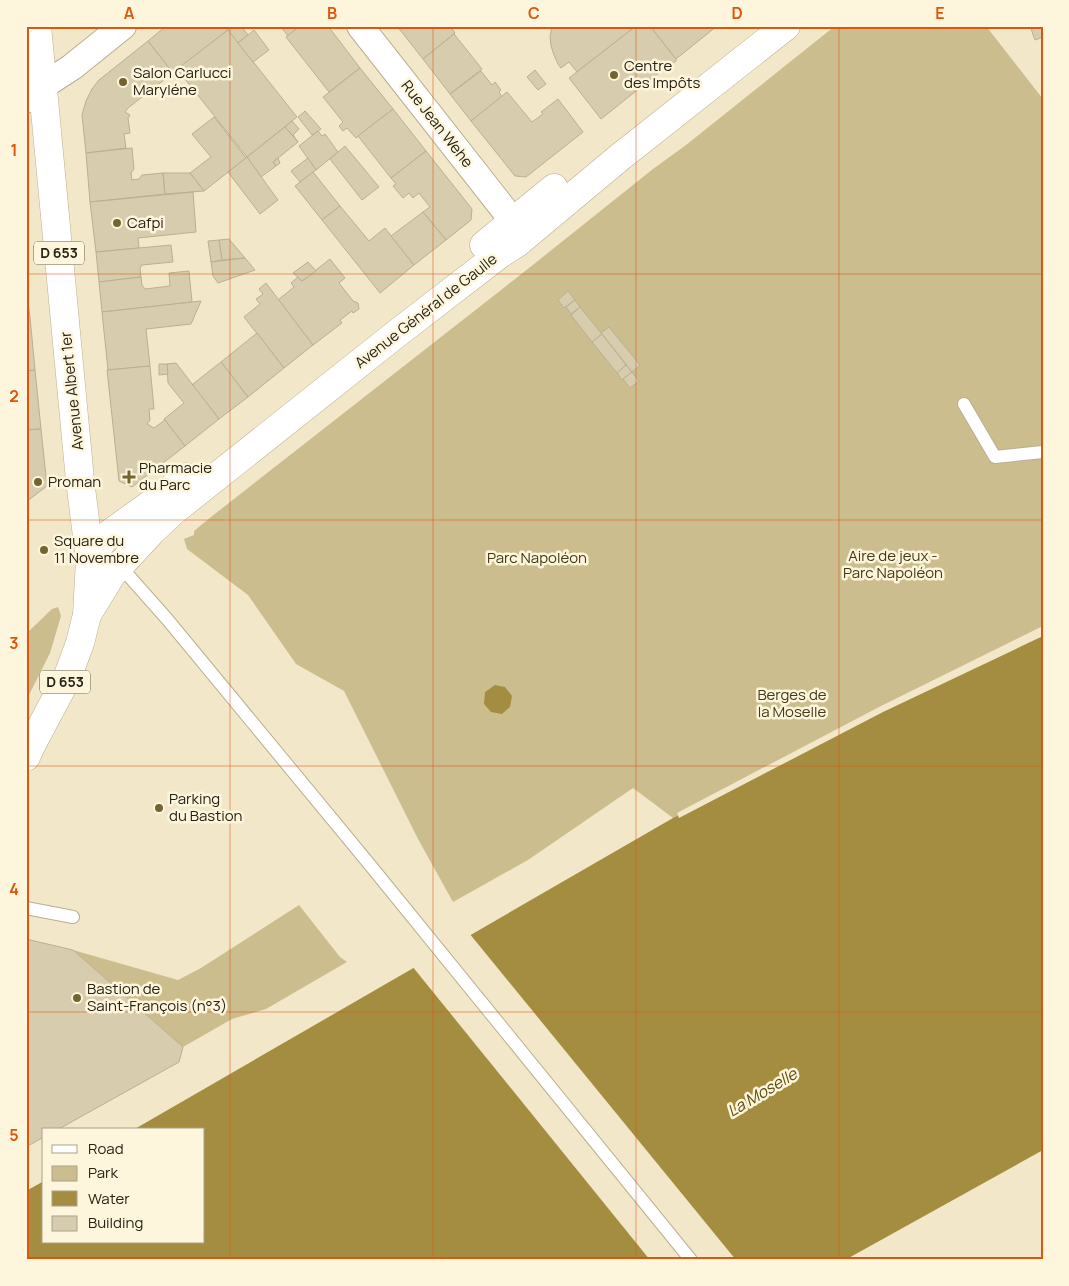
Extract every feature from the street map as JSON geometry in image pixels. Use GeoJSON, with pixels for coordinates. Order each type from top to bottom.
{"type":"FeatureCollection","features":[{"type":"Feature","properties":{"kind":"street","name":"Avenue Albert 1er"},"geometry":{"type":"LineString","coordinates":[[28,750],[67,678],[80,643],[87,615],[90,560],[34,93],[37,26]]}},
{"type":"Feature","properties":{"kind":"street"},"geometry":{"type":"LineString","coordinates":[[34,93],[72,67],[123,26]]}},
{"type":"Feature","properties":{"kind":"street","name":"Rue Jean Wehe"},"geometry":{"type":"LineString","coordinates":[[360,26],[522,230]]}},
{"type":"Feature","properties":{"kind":"street","name":"Avenue Général de Gaulle"},"geometry":{"type":"LineString","coordinates":[[87,615],[112,574],[172,512],[392,337],[500,254],[522,230],[730,48],[759,26]]}},
{"type":"Feature","properties":{"kind":"street","name":"Avenue Général de Gaulle"},"geometry":{"type":"LineString","coordinates":[[90,560],[105,537],[162,496],[490,240],[522,230],[551,213],[786,26]]}},
{"type":"Feature","properties":{"kind":"street"},"geometry":{"type":"LineString","coordinates":[[80,480],[92,512],[106,522],[125,524]]}},
{"type":"Feature","properties":{"kind":"lane"},"geometry":{"type":"LineString","coordinates":[[964,404],[995,457],[1043,452]]}},
{"type":"Feature","properties":{"kind":"lane"},"geometry":{"type":"LineString","coordinates":[[90,560],[120,566],[167,619],[691,1260]]}},
{"type":"Feature","properties":{"kind":"lane"},"geometry":{"type":"LineString","coordinates":[[26,908],[73,917]]}},
{"type":"Feature","properties":{"kind":"green space","name":"Parc Napoléon"},"geometry":{"type":"Polygon","coordinates":[[[835,26],[986,26],[1043,99],[1043,629],[882,708],[673,818],[633,788],[528,860],[453,902],[418,839],[344,691],[296,664],[248,595],[187,549],[184,539],[194,535],[194,531],[211,517],[835,26]]]}},
{"type":"Feature","properties":{"kind":"green space"},"geometry":{"type":"Polygon","coordinates":[[[58,607],[61,616],[50,653],[26,701],[26,634],[52,609],[58,607]]]}},
{"type":"Feature","properties":{"kind":"green space"},"geometry":{"type":"Polygon","coordinates":[[[299,905],[340,957],[347,962],[266,1009],[232,1019],[183,1047],[73,950],[178,980],[201,968],[299,905]]]}},
{"type":"Feature","properties":{"kind":"water","name":"La Moselle"},"geometry":{"type":"Polygon","coordinates":[[[1043,629],[1043,1150],[845,1260],[26,1260],[26,1191],[42,1182],[42,1244],[205,1244],[205,1128],[136,1128],[673,818],[882,708],[1043,629]]]}},
{"type":"Feature","properties":{"kind":"water"},"geometry":{"type":"Polygon","coordinates":[[[495,685],[505,687],[512,696],[510,707],[502,714],[491,712],[484,704],[485,692],[495,685]]]}},
{"type":"Feature","properties":{"kind":"pier"},"geometry":{"type":"Polygon","coordinates":[[[1043,626],[1043,636],[883,712],[679,818],[677,813],[881,706],[1043,626]]]}},
{"type":"Feature","properties":{"kind":"pier"},"geometry":{"type":"Polygon","coordinates":[[[469,933],[736,1260],[650,1260],[412,966],[469,933]]]}},
{"type":"Feature","properties":{"kind":"building"},"geometry":{"type":"Polygon","coordinates":[[[166,26],[225,26],[228,30],[173,73],[148,41],[166,26]]]}},
{"type":"Feature","properties":{"kind":"building"},"geometry":{"type":"Polygon","coordinates":[[[227,26],[241,26],[248,35],[238,43],[226,28],[227,26]]]}},
{"type":"Feature","properties":{"kind":"building"},"geometry":{"type":"Polygon","coordinates":[[[280,26],[300,26],[288,36],[280,26]]]}},
{"type":"Feature","properties":{"kind":"building"},"geometry":{"type":"Polygon","coordinates":[[[300,26],[328,26],[360,68],[329,92],[286,37],[300,26]]]}},
{"type":"Feature","properties":{"kind":"building"},"geometry":{"type":"Polygon","coordinates":[[[397,26],[450,26],[455,33],[423,59],[397,26]]]}},
{"type":"Feature","properties":{"kind":"building"},"geometry":{"type":"Polygon","coordinates":[[[552,26],[636,26],[577,72],[569,62],[561,68],[558,64],[551,46],[552,26]]]}},
{"type":"Feature","properties":{"kind":"building","name":"Centre des Impôts"},"geometry":{"type":"Polygon","coordinates":[[[636,26],[650,26],[676,61],[601,119],[569,78],[636,26]]]}},
{"type":"Feature","properties":{"kind":"building"},"geometry":{"type":"Polygon","coordinates":[[[650,26],[717,26],[676,59],[650,26]]]}},
{"type":"Feature","properties":{"kind":"building"},"geometry":{"type":"Polygon","coordinates":[[[1030,26],[1043,26],[1043,37],[1035,40],[1030,26]]]}},
{"type":"Feature","properties":{"kind":"building"},"geometry":{"type":"Polygon","coordinates":[[[228,30],[297,117],[247,157],[177,69],[228,30]]]}},
{"type":"Feature","properties":{"kind":"building"},"geometry":{"type":"Polygon","coordinates":[[[254,30],[269,50],[253,62],[238,43],[254,30]]]}},
{"type":"Feature","properties":{"kind":"building"},"geometry":{"type":"Polygon","coordinates":[[[454,34],[482,69],[450,94],[423,59],[454,34]]]}},
{"type":"Feature","properties":{"kind":"building"},"geometry":{"type":"Polygon","coordinates":[[[148,41],[173,73],[125,112],[130,115],[128,118],[130,133],[124,134],[126,148],[86,153],[82,115],[92,89],[99,80],[148,41]]]}},
{"type":"Feature","properties":{"kind":"building"},"geometry":{"type":"Polygon","coordinates":[[[360,68],[393,109],[356,138],[347,128],[343,131],[339,126],[343,122],[323,97],[360,68]]]}},
{"type":"Feature","properties":{"kind":"building"},"geometry":{"type":"Polygon","coordinates":[[[535,70],[546,84],[538,90],[527,77],[535,70]]]}},
{"type":"Feature","properties":{"kind":"building"},"geometry":{"type":"Polygon","coordinates":[[[481,71],[492,85],[495,82],[501,90],[499,92],[502,97],[471,121],[450,94],[481,71]]]}},
{"type":"Feature","properties":{"kind":"building"},"geometry":{"type":"Polygon","coordinates":[[[507,92],[532,122],[543,114],[541,112],[558,99],[583,132],[526,177],[515,176],[471,121],[507,92]]]}},
{"type":"Feature","properties":{"kind":"building"},"geometry":{"type":"Polygon","coordinates":[[[393,109],[426,151],[391,178],[358,136],[393,109]]]}},
{"type":"Feature","properties":{"kind":"building"},"geometry":{"type":"Polygon","coordinates":[[[305,111],[321,129],[312,135],[298,117],[305,111]]]}},
{"type":"Feature","properties":{"kind":"building"},"geometry":{"type":"Polygon","coordinates":[[[214,117],[246,158],[204,191],[190,173],[211,157],[192,134],[214,117]]]}},
{"type":"Feature","properties":{"kind":"building"},"geometry":{"type":"Polygon","coordinates":[[[292,121],[299,129],[293,135],[298,142],[285,127],[292,121]]]}},
{"type":"Feature","properties":{"kind":"building"},"geometry":{"type":"Polygon","coordinates":[[[285,127],[298,142],[273,162],[276,166],[261,177],[247,157],[285,127]]]}},
{"type":"Feature","properties":{"kind":"building"},"geometry":{"type":"Polygon","coordinates":[[[318,131],[322,136],[325,134],[338,152],[316,170],[299,146],[318,131]]]}},
{"type":"Feature","properties":{"kind":"building"},"geometry":{"type":"Polygon","coordinates":[[[345,146],[379,187],[362,200],[330,159],[345,146]]]}},
{"type":"Feature","properties":{"kind":"building"},"geometry":{"type":"Polygon","coordinates":[[[132,148],[134,169],[131,173],[132,180],[139,179],[142,175],[163,173],[165,194],[90,202],[86,153],[132,148]]]}},
{"type":"Feature","properties":{"kind":"building"},"geometry":{"type":"Polygon","coordinates":[[[426,151],[472,209],[471,220],[446,240],[423,212],[430,207],[419,193],[413,198],[409,193],[403,198],[393,186],[396,184],[391,178],[426,151]]]}},
{"type":"Feature","properties":{"kind":"building"},"geometry":{"type":"Polygon","coordinates":[[[247,157],[278,200],[260,214],[228,172],[247,157]]]}},
{"type":"Feature","properties":{"kind":"building"},"geometry":{"type":"Polygon","coordinates":[[[278,158],[280,163],[276,166],[273,162],[278,158]]]}},
{"type":"Feature","properties":{"kind":"building"},"geometry":{"type":"Polygon","coordinates":[[[308,158],[316,170],[300,182],[291,171],[308,158]]]}},
{"type":"Feature","properties":{"kind":"building"},"geometry":{"type":"Polygon","coordinates":[[[313,172],[340,206],[322,220],[295,186],[313,172]]]}},
{"type":"Feature","properties":{"kind":"building"},"geometry":{"type":"Polygon","coordinates":[[[163,173],[190,173],[204,191],[165,194],[163,173]]]}},
{"type":"Feature","properties":{"kind":"building"},"geometry":{"type":"Polygon","coordinates":[[[193,192],[196,232],[138,238],[139,248],[96,252],[90,202],[193,192]]]}},
{"type":"Feature","properties":{"kind":"building"},"geometry":{"type":"Polygon","coordinates":[[[340,206],[369,241],[385,228],[414,265],[380,293],[322,220],[340,206]]]}},
{"type":"Feature","properties":{"kind":"building"},"geometry":{"type":"Polygon","coordinates":[[[423,212],[446,240],[414,265],[391,236],[423,212]]]}},
{"type":"Feature","properties":{"kind":"building"},"geometry":{"type":"Polygon","coordinates":[[[229,239],[245,258],[222,260],[219,240],[229,239]]]}},
{"type":"Feature","properties":{"kind":"building"},"geometry":{"type":"Polygon","coordinates":[[[219,240],[222,260],[211,262],[208,241],[219,240]]]}},
{"type":"Feature","properties":{"kind":"building"},"geometry":{"type":"Polygon","coordinates":[[[171,245],[173,262],[142,265],[140,268],[141,277],[99,282],[96,252],[171,245]]]}},
{"type":"Feature","properties":{"kind":"building"},"geometry":{"type":"Polygon","coordinates":[[[245,258],[255,270],[218,283],[213,276],[211,262],[245,258]]]}},
{"type":"Feature","properties":{"kind":"building"},"geometry":{"type":"Polygon","coordinates":[[[330,259],[345,278],[339,283],[353,301],[358,303],[359,309],[353,313],[352,311],[340,320],[342,323],[313,345],[278,300],[294,287],[291,283],[298,277],[302,281],[330,259]]]}},
{"type":"Feature","properties":{"kind":"building"},"geometry":{"type":"Polygon","coordinates":[[[308,262],[316,271],[302,281],[293,273],[308,262]]]}},
{"type":"Feature","properties":{"kind":"building"},"geometry":{"type":"Polygon","coordinates":[[[189,271],[192,302],[102,312],[99,282],[141,277],[142,285],[145,289],[170,286],[169,273],[189,271]]]}},
{"type":"Feature","properties":{"kind":"building"},"geometry":{"type":"Polygon","coordinates":[[[266,283],[313,345],[284,368],[244,317],[260,304],[256,299],[263,294],[259,289],[266,283]]]}},
{"type":"Feature","properties":{"kind":"building"},"geometry":{"type":"Polygon","coordinates":[[[26,287],[30,317],[26,317],[26,287]]]}},
{"type":"Feature","properties":{"kind":"building"},"geometry":{"type":"Polygon","coordinates":[[[568,291],[575,300],[564,308],[558,300],[568,291]]]}},
{"type":"Feature","properties":{"kind":"building"},"geometry":{"type":"Polygon","coordinates":[[[575,300],[580,307],[571,314],[566,307],[575,300]]]}},
{"type":"Feature","properties":{"kind":"building"},"geometry":{"type":"Polygon","coordinates":[[[201,301],[191,324],[146,329],[150,366],[108,370],[102,312],[201,301]]]}},
{"type":"Feature","properties":{"kind":"building"},"geometry":{"type":"Polygon","coordinates":[[[580,307],[602,334],[592,342],[571,315],[580,307]]]}},
{"type":"Feature","properties":{"kind":"building"},"geometry":{"type":"Polygon","coordinates":[[[26,317],[30,317],[35,370],[26,371],[26,317]]]}},
{"type":"Feature","properties":{"kind":"building"},"geometry":{"type":"Polygon","coordinates":[[[609,327],[640,365],[632,372],[601,333],[609,327]]]}},
{"type":"Feature","properties":{"kind":"building"},"geometry":{"type":"Polygon","coordinates":[[[257,333],[284,368],[248,397],[221,362],[257,333]]]}},
{"type":"Feature","properties":{"kind":"building"},"geometry":{"type":"Polygon","coordinates":[[[602,334],[626,365],[617,373],[592,342],[602,334]]]}},
{"type":"Feature","properties":{"kind":"building"},"geometry":{"type":"Polygon","coordinates":[[[221,362],[248,397],[219,419],[192,385],[221,362]]]}},
{"type":"Feature","properties":{"kind":"building"},"geometry":{"type":"Polygon","coordinates":[[[176,363],[219,419],[185,446],[164,419],[184,403],[168,383],[167,364],[176,363]]]}},
{"type":"Feature","properties":{"kind":"building"},"geometry":{"type":"Polygon","coordinates":[[[159,364],[167,364],[168,374],[159,375],[159,364]]]}},
{"type":"Feature","properties":{"kind":"building"},"geometry":{"type":"Polygon","coordinates":[[[626,365],[632,372],[622,380],[617,373],[626,365]]]}},
{"type":"Feature","properties":{"kind":"building"},"geometry":{"type":"Polygon","coordinates":[[[150,366],[154,409],[149,409],[150,420],[147,424],[154,428],[165,420],[185,446],[132,487],[119,481],[107,370],[150,366]]]}},
{"type":"Feature","properties":{"kind":"building"},"geometry":{"type":"Polygon","coordinates":[[[35,370],[41,429],[26,430],[26,371],[35,370]]]}},
{"type":"Feature","properties":{"kind":"building"},"geometry":{"type":"Polygon","coordinates":[[[632,372],[639,381],[630,388],[623,379],[632,372]]]}},
{"type":"Feature","properties":{"kind":"building"},"geometry":{"type":"Polygon","coordinates":[[[41,429],[47,486],[26,502],[26,430],[41,429]]]}},
{"type":"Feature","properties":{"kind":"building","name":"Bastion de Saint-François (n°3)"},"geometry":{"type":"Polygon","coordinates":[[[26,939],[73,950],[183,1047],[179,1062],[61,1128],[42,1128],[42,1138],[26,1147],[26,939]]]}},
{"type":"Feature","properties":{"kind":"place","name":"Centre des Impôts"},"geometry":{"type":"Point","coordinates":[614,75]}},
{"type":"Feature","properties":{"kind":"place","name":"Salon Carlucci Maryléne"},"geometry":{"type":"Point","coordinates":[123,82]}},
{"type":"Feature","properties":{"kind":"place","name":"Cafpi"},"geometry":{"type":"Point","coordinates":[117,223]}},
{"type":"Feature","properties":{"kind":"place","name":"Pharmacie du Parc"},"geometry":{"type":"Point","coordinates":[129,477]}},
{"type":"Feature","properties":{"kind":"place","name":"Proman"},"geometry":{"type":"Point","coordinates":[38,482]}},
{"type":"Feature","properties":{"kind":"place","name":"Square du 11 Novembre"},"geometry":{"type":"Point","coordinates":[44,550]}},
{"type":"Feature","properties":{"kind":"place","name":"Parking du Bastion"},"geometry":{"type":"Point","coordinates":[159,808]}},
{"type":"Feature","properties":{"kind":"place","name":"Bastion de Saint-François (n°3)"},"geometry":{"type":"Point","coordinates":[77,998]}},
{"type":"Feature","properties":{"kind":"park label","name":"Aire de jeux - Parc Napoléon"},"geometry":{"type":"Point","coordinates":[893,564]}},
{"type":"Feature","properties":{"kind":"park label","name":"Berges de la Moselle"},"geometry":{"type":"Point","coordinates":[792,704]}}]}
